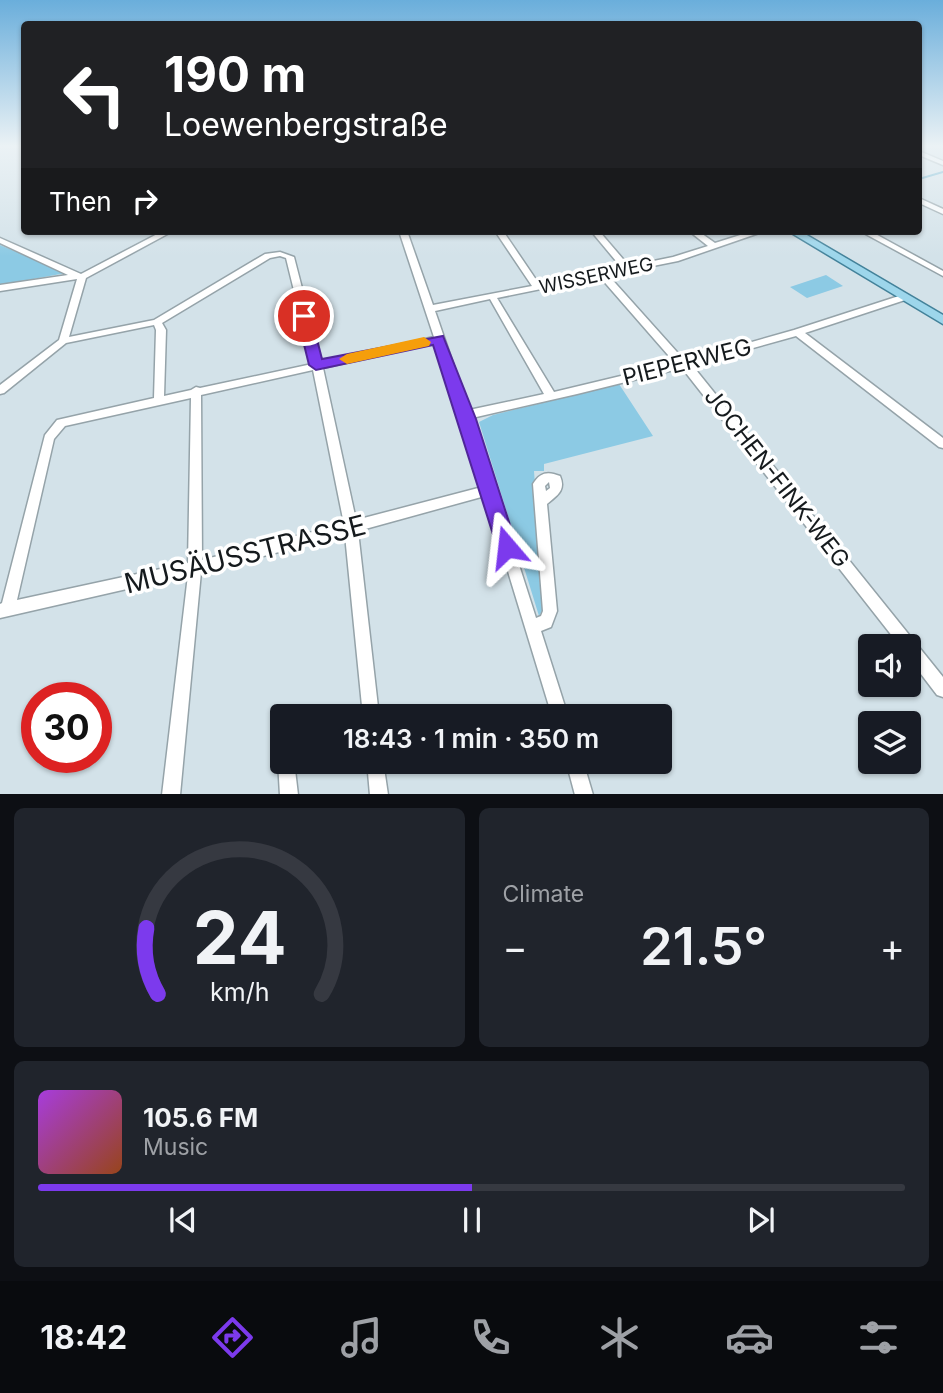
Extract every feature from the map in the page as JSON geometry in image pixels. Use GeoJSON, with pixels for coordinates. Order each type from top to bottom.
{"type":"FeatureCollection","features":[{"type":"Feature","properties":{"kind":"main road"},"geometry":{"type":"LineString","coordinates":[[800,235],[943,320]]}},
{"type":"Feature","properties":{"kind":"street"},"geometry":{"type":"LineString","coordinates":[[922,202],[943,212]]}},
{"type":"Feature","properties":{"kind":"street"},"geometry":{"type":"LineString","coordinates":[[0,288],[80,276],[161,235]]}},
{"type":"Feature","properties":{"kind":"street"},"geometry":{"type":"LineString","coordinates":[[404,235],[466,415],[556,704]]}},
{"type":"Feature","properties":{"kind":"street"},"geometry":{"type":"LineString","coordinates":[[502,235],[537,287]]}},
{"type":"Feature","properties":{"kind":"street"},"geometry":{"type":"LineString","coordinates":[[598,235],[626,269]]}},
{"type":"Feature","properties":{"kind":"street"},"geometry":{"type":"LineString","coordinates":[[698,235],[712,245]]}},
{"type":"Feature","properties":{"kind":"street","name":"WISSERWEG"},"geometry":{"type":"LineString","coordinates":[[429,309],[675,259],[750,235]]}},
{"type":"Feature","properties":{"kind":"street"},"geometry":{"type":"LineString","coordinates":[[871,235],[943,274]]}},
{"type":"Feature","properties":{"kind":"street"},"geometry":{"type":"LineString","coordinates":[[0,240],[80,276]]}},
{"type":"Feature","properties":{"kind":"street"},"geometry":{"type":"LineString","coordinates":[[0,390],[63,341],[157,322],[264,257],[280,254],[291,259],[351,528],[369,704]]}},
{"type":"Feature","properties":{"kind":"street","name":"JOCHEN-FINK-WEG"},"geometry":{"type":"LineString","coordinates":[[602,275],[684,364],[943,689]]}},
{"type":"Feature","properties":{"kind":"street"},"geometry":{"type":"LineString","coordinates":[[63,341],[80,276]]}},
{"type":"Feature","properties":{"kind":"street"},"geometry":{"type":"LineString","coordinates":[[492,296],[550,395]]}},
{"type":"Feature","properties":{"kind":"street","name":"PIEPERWEG"},"geometry":{"type":"LineString","coordinates":[[466,415],[800,334],[905,297]]}},
{"type":"Feature","properties":{"kind":"street"},"geometry":{"type":"LineString","coordinates":[[157,322],[161,330],[159,399]]}},
{"type":"Feature","properties":{"kind":"street"},"geometry":{"type":"LineString","coordinates":[[800,334],[943,444]]}},
{"type":"Feature","properties":{"kind":"street"},"geometry":{"type":"LineString","coordinates":[[4,610],[53,430],[74,418],[438,339]]}},
{"type":"Feature","properties":{"kind":"street"},"geometry":{"type":"LineString","coordinates":[[171,794],[195,569],[196,391]]}},
{"type":"Feature","properties":{"kind":"street","name":"MUSÄUSSTRASSE"},"geometry":{"type":"LineString","coordinates":[[4,610],[195,569],[489,490]]}},
{"type":"Feature","properties":{"kind":"street"},"geometry":{"type":"LineString","coordinates":[[533,626],[546,622],[550,611],[540,502]]}},
{"type":"Feature","properties":{"kind":"street"},"geometry":{"type":"LineString","coordinates":[[287,774],[289,794]]}},
{"type":"Feature","properties":{"kind":"street"},"geometry":{"type":"LineString","coordinates":[[377,774],[379,794]]}},
{"type":"Feature","properties":{"kind":"street"},"geometry":{"type":"LineString","coordinates":[[578,774],[583,794]]}},
{"type":"Feature","properties":{"kind":"shaded area"},"geometry":{"type":"Polygon","coordinates":[[[0,245],[66,273],[0,285],[0,245]]]}},
{"type":"Feature","properties":{"kind":"shaded area"},"geometry":{"type":"Polygon","coordinates":[[[826,275],[843,286],[807,298],[790,287],[826,275]]]}},
{"type":"Feature","properties":{"kind":"shaded area"},"geometry":{"type":"Polygon","coordinates":[[[619,384],[653,436],[544,464],[544,471],[534,471],[544,608],[539,616],[479,422],[493,415],[619,384]]]}},
{"type":"Feature","properties":{"kind":"slow traffic"},"geometry":{"type":"LineString","coordinates":[[347,359],[424,342]]}},
{"type":"Feature","properties":{"kind":"route"},"geometry":{"type":"LineString","coordinates":[[304,316],[316,365],[438,339],[467,419],[507,547]]}}]}
